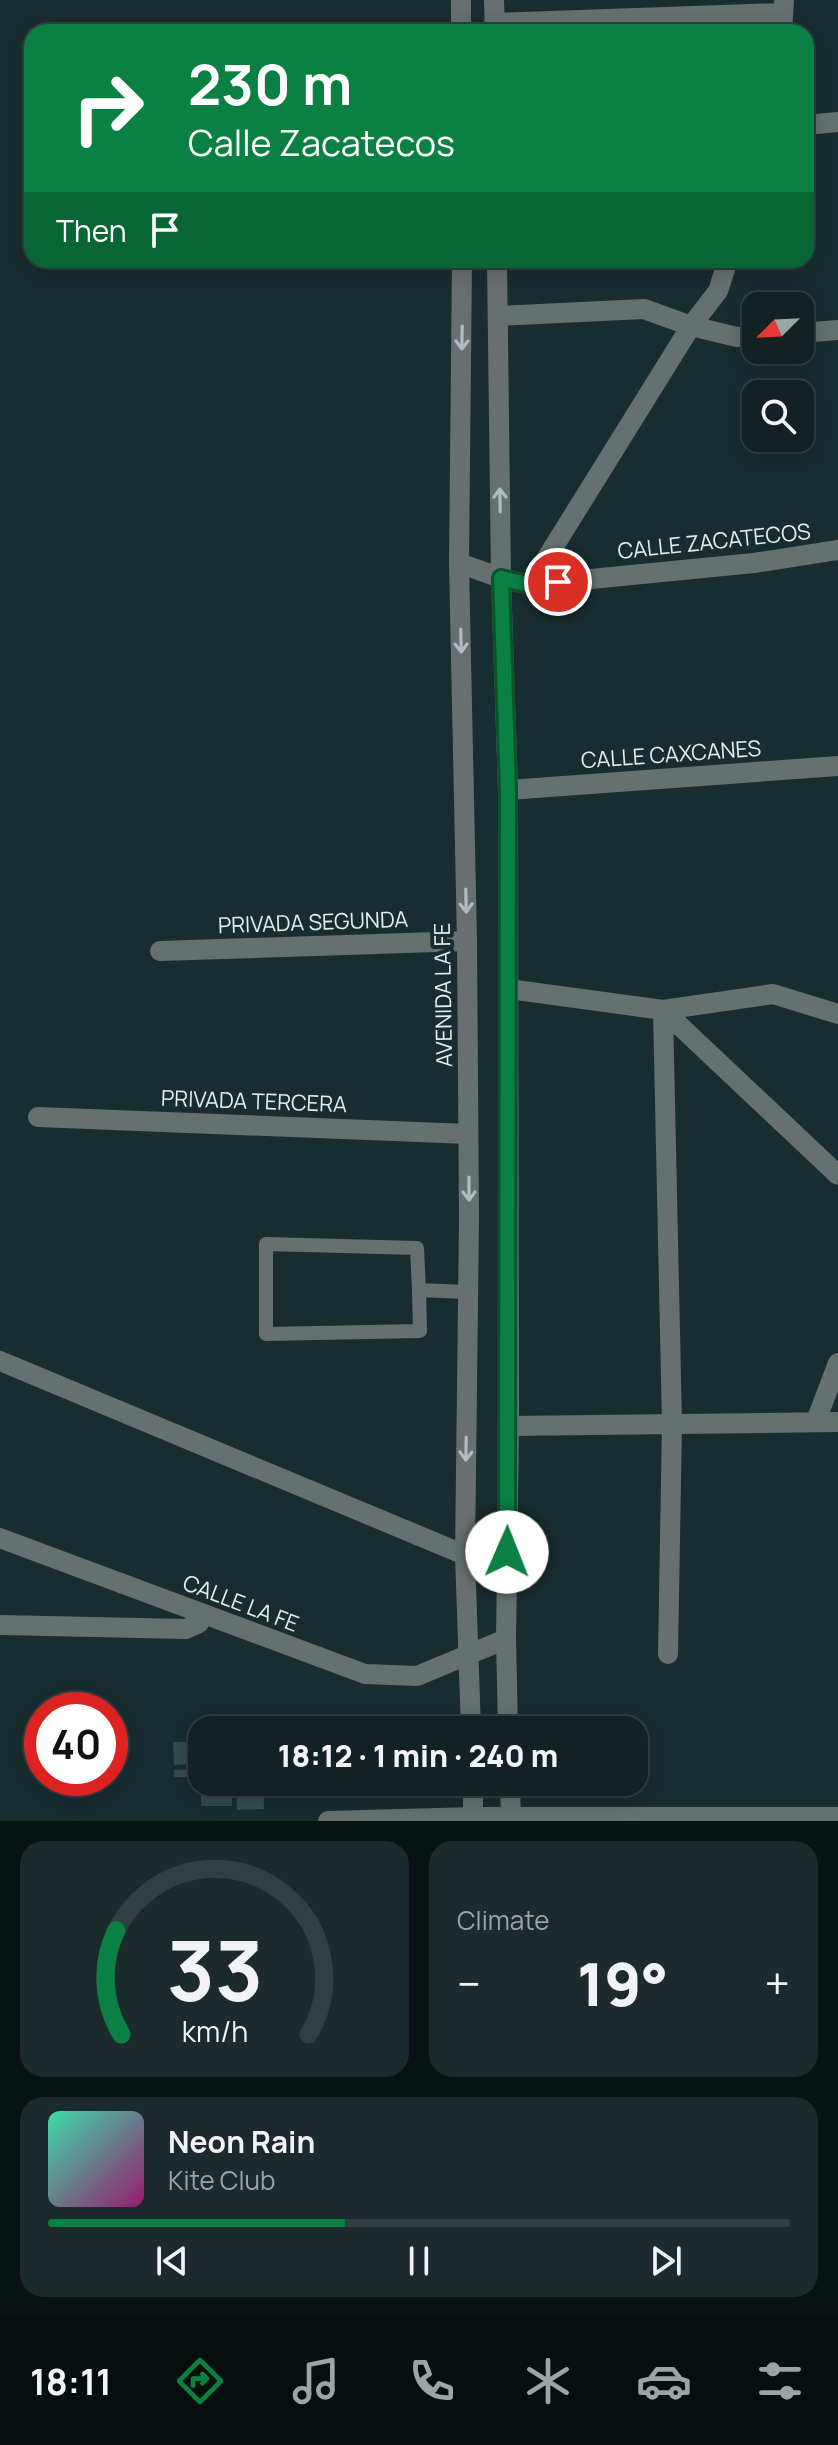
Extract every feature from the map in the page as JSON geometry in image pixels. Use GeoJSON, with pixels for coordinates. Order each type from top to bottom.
{"type":"FeatureCollection","features":[{"type":"Feature","properties":{"kind":"street"},"geometry":{"type":"LineString","coordinates":[[461,0],[461,24]]}},
{"type":"Feature","properties":{"kind":"street"},"geometry":{"type":"LineString","coordinates":[[494,0],[494,24]]}},
{"type":"Feature","properties":{"kind":"street"},"geometry":{"type":"LineString","coordinates":[[583,24],[783,15]]}},
{"type":"Feature","properties":{"kind":"street"},"geometry":{"type":"LineString","coordinates":[[814,124],[838,122]]}},
{"type":"Feature","properties":{"kind":"street","name":"AVENIDA LA FE"},"geometry":{"type":"LineString","coordinates":[[462,268],[459,563],[467,941],[465,1555],[471,1716]]}},
{"type":"Feature","properties":{"kind":"street"},"geometry":{"type":"LineString","coordinates":[[497,268],[501,578],[508,790],[508,1716]]}},
{"type":"Feature","properties":{"kind":"street"},"geometry":{"type":"LineString","coordinates":[[530,585],[691,326],[718,291],[725,268]]}},
{"type":"Feature","properties":{"kind":"street"},"geometry":{"type":"LineString","coordinates":[[498,316],[644,309],[691,326],[742,337]]}},
{"type":"Feature","properties":{"kind":"street"},"geometry":{"type":"LineString","coordinates":[[814,332],[838,330]]}},
{"type":"Feature","properties":{"kind":"street","name":"CALLE ZACATECOS"},"geometry":{"type":"LineString","coordinates":[[459,563],[530,585],[754,563],[838,550]]}},
{"type":"Feature","properties":{"kind":"street","name":"CALLE CAXCANES"},"geometry":{"type":"LineString","coordinates":[[508,790],[838,766]]}},
{"type":"Feature","properties":{"kind":"street","name":"PRIVADA SEGUNDA"},"geometry":{"type":"LineString","coordinates":[[160,951],[467,941]]}},
{"type":"Feature","properties":{"kind":"street"},"geometry":{"type":"LineString","coordinates":[[508,989],[663,1010],[773,994],[838,1014]]}},
{"type":"Feature","properties":{"kind":"street"},"geometry":{"type":"LineString","coordinates":[[663,1010],[838,1175]]}},
{"type":"Feature","properties":{"kind":"street"},"geometry":{"type":"LineString","coordinates":[[663,1010],[672,1424],[668,1654]]}},
{"type":"Feature","properties":{"kind":"street","name":"PRIVADA TERCERA"},"geometry":{"type":"LineString","coordinates":[[38,1117],[468,1134]]}},
{"type":"Feature","properties":{"kind":"street"},"geometry":{"type":"LineString","coordinates":[[0,1361],[465,1555],[507,1583]]}},
{"type":"Feature","properties":{"kind":"street"},"geometry":{"type":"LineString","coordinates":[[816,1421],[838,1363]]}},
{"type":"Feature","properties":{"kind":"street"},"geometry":{"type":"LineString","coordinates":[[509,1426],[838,1422]]}},
{"type":"Feature","properties":{"kind":"street","name":"CALLE LA FE"},"geometry":{"type":"LineString","coordinates":[[0,1538],[365,1674],[417,1676],[506,1639]]}},
{"type":"Feature","properties":{"kind":"street"},"geometry":{"type":"LineString","coordinates":[[0,1625],[186,1629],[199,1623],[203,1614]]}},
{"type":"Feature","properties":{"kind":"street"},"geometry":{"type":"LineString","coordinates":[[473,1796],[474,1819]]}},
{"type":"Feature","properties":{"kind":"street"},"geometry":{"type":"LineString","coordinates":[[510,1796],[511,1819]]}},
{"type":"Feature","properties":{"kind":"street"},"geometry":{"type":"LineString","coordinates":[[328,1821],[838,1817]]}},
{"type":"Feature","properties":{"kind":"lane"},"geometry":{"type":"LineString","coordinates":[[266,1244],[417,1248],[419,1290],[420,1331],[266,1334],[266,1244]]}},
{"type":"Feature","properties":{"kind":"lane"},"geometry":{"type":"LineString","coordinates":[[419,1290],[468,1292]]}},
{"type":"Feature","properties":{"kind":"building"},"geometry":{"type":"Polygon","coordinates":[[[173,1742],[188,1742],[188,1764],[174,1765],[173,1742]]]}},
{"type":"Feature","properties":{"kind":"building"},"geometry":{"type":"Polygon","coordinates":[[[188,1769],[188,1777],[174,1777],[174,1770],[188,1769]]]}},
{"type":"Feature","properties":{"kind":"building"},"geometry":{"type":"Polygon","coordinates":[[[201,1796],[232,1796],[232,1806],[201,1806],[201,1796]]]}},
{"type":"Feature","properties":{"kind":"building"},"geometry":{"type":"Polygon","coordinates":[[[236,1796],[264,1796],[264,1809],[237,1810],[236,1796]]]}},
{"type":"Feature","properties":{"kind":"route"},"geometry":{"type":"LineString","coordinates":[[507,1552],[508,790],[501,578],[530,585],[558,582]]}}]}
